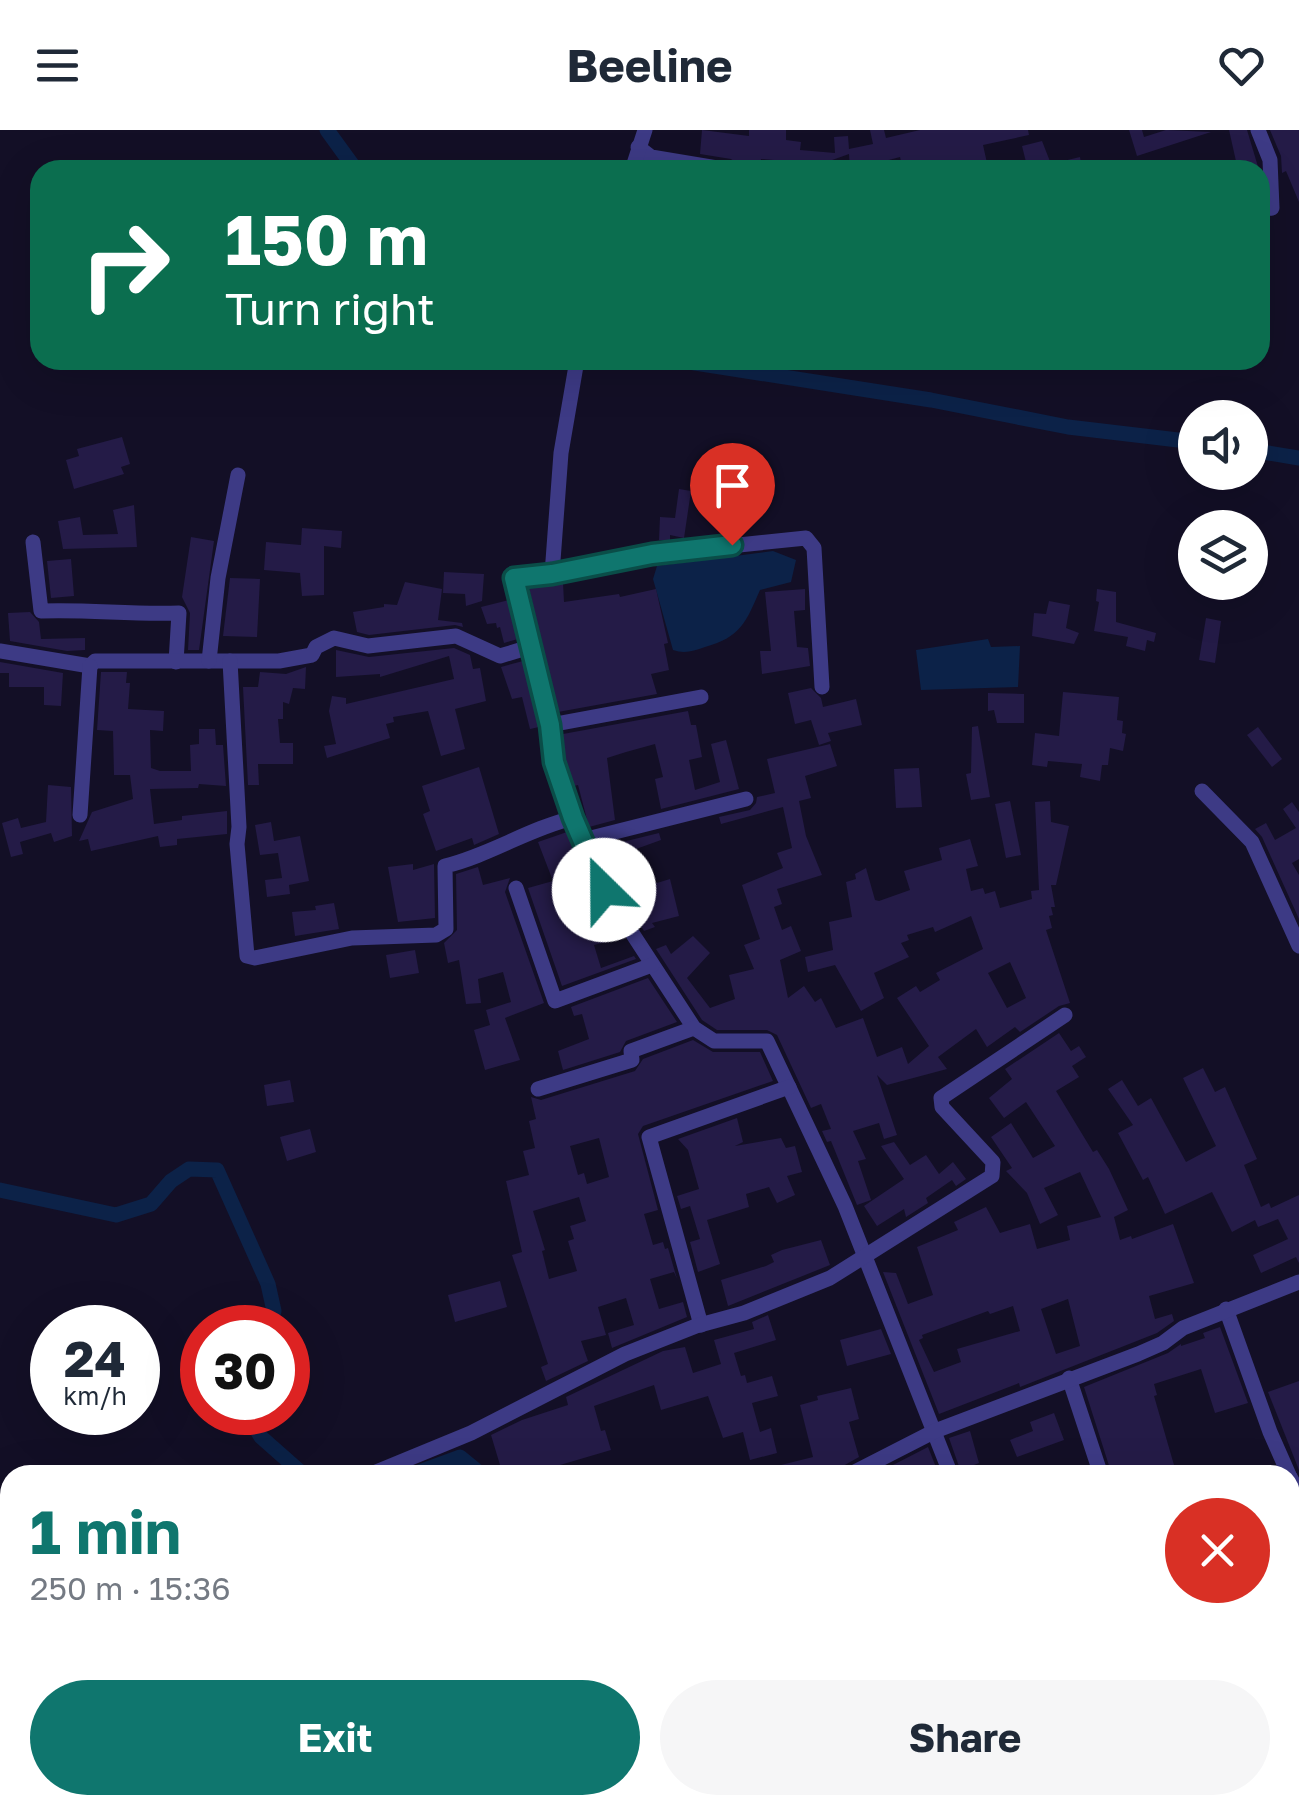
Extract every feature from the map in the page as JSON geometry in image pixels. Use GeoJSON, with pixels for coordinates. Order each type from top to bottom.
{"type":"FeatureCollection","features":[{"type":"Feature","properties":{"kind":"street"},"geometry":{"type":"LineString","coordinates":[[635,160],[646,130]]}},
{"type":"Feature","properties":{"kind":"street"},"geometry":{"type":"LineString","coordinates":[[1258,130],[1270,160],[1270,208]]}},
{"type":"Feature","properties":{"kind":"street"},"geometry":{"type":"LineString","coordinates":[[638,147],[652,157],[670,160]]}},
{"type":"Feature","properties":{"kind":"street"},"geometry":{"type":"LineString","coordinates":[[552,574],[561,453],[575,370]]}},
{"type":"Feature","properties":{"kind":"street"},"geometry":{"type":"LineString","coordinates":[[209,661],[218,578],[238,475]]}},
{"type":"Feature","properties":{"kind":"street"},"geometry":{"type":"LineString","coordinates":[[822,687],[814,548],[806,538],[652,554],[514,578],[533,646],[554,762],[604,890],[694,1028],[714,1041],[767,1041],[845,1206],[947,1465]]}},
{"type":"Feature","properties":{"kind":"street"},"geometry":{"type":"LineString","coordinates":[[33,542],[41,611],[179,613],[176,662]]}},
{"type":"Feature","properties":{"kind":"street"},"geometry":{"type":"LineString","coordinates":[[80,815],[90,666],[95,660],[279,660],[312,655],[316,647],[334,638],[368,646],[456,636],[500,656],[533,646]]}},
{"type":"Feature","properties":{"kind":"street"},"geometry":{"type":"LineString","coordinates":[[0,651],[90,666]]}},
{"type":"Feature","properties":{"kind":"street"},"geometry":{"type":"LineString","coordinates":[[230,661],[246,956],[256,958],[352,938],[436,934],[446,929],[445,866],[472,859],[545,825],[573,818]]}},
{"type":"Feature","properties":{"kind":"street"},"geometry":{"type":"LineString","coordinates":[[550,725],[701,696]]}},
{"type":"Feature","properties":{"kind":"street"},"geometry":{"type":"LineString","coordinates":[[1202,791],[1252,842],[1299,946]]}},
{"type":"Feature","properties":{"kind":"street"},"geometry":{"type":"LineString","coordinates":[[582,840],[746,799]]}},
{"type":"Feature","properties":{"kind":"street"},"geometry":{"type":"LineString","coordinates":[[516,888],[555,1001],[652,965]]}},
{"type":"Feature","properties":{"kind":"street"},"geometry":{"type":"LineString","coordinates":[[393,1465],[470,1433],[591,1369],[830,1278],[992,1176],[993,1162],[942,1107],[941,1098],[1065,1015]]}},
{"type":"Feature","properties":{"kind":"street"},"geometry":{"type":"LineString","coordinates":[[538,1089],[632,1060],[632,1051],[694,1028]]}},
{"type":"Feature","properties":{"kind":"street"},"geometry":{"type":"LineString","coordinates":[[702,1324],[649,1137],[788,1087]]}},
{"type":"Feature","properties":{"kind":"street"},"geometry":{"type":"LineString","coordinates":[[869,1465],[935,1431],[1138,1354],[1183,1328],[1299,1282]]}},
{"type":"Feature","properties":{"kind":"street"},"geometry":{"type":"LineString","coordinates":[[1226,1309],[1285,1465]]}},
{"type":"Feature","properties":{"kind":"street"},"geometry":{"type":"LineString","coordinates":[[1069,1378],[1097,1465]]}},
{"type":"Feature","properties":{"kind":"water"},"geometry":{"type":"Polygon","coordinates":[[[773,551],[796,560],[791,582],[760,590],[746,619],[727,638],[693,651],[673,650],[653,579],[657,566],[773,551]]]}},
{"type":"Feature","properties":{"kind":"water"},"geometry":{"type":"Polygon","coordinates":[[[988,639],[991,647],[1020,646],[1018,687],[921,690],[916,650],[988,639]]]}},
{"type":"Feature","properties":{"kind":"building"},"geometry":{"type":"Polygon","coordinates":[[[702,130],[749,136],[749,130],[786,130],[786,140],[801,142],[800,150],[835,153],[834,137],[848,136],[849,149],[873,144],[870,130],[884,130],[886,138],[920,130],[1028,130],[1029,135],[983,145],[986,160],[849,160],[849,154],[832,160],[732,160],[700,154],[702,130]]]}},
{"type":"Feature","properties":{"kind":"building"},"geometry":{"type":"Polygon","coordinates":[[[1129,130],[1142,130],[1144,137],[1166,130],[1211,132],[1137,156],[1129,130]]]}},
{"type":"Feature","properties":{"kind":"building"},"geometry":{"type":"Polygon","coordinates":[[[1229,130],[1247,130],[1256,160],[1236,160],[1229,130]]]}},
{"type":"Feature","properties":{"kind":"building"},"geometry":{"type":"Polygon","coordinates":[[[1270,130],[1299,130],[1299,202],[1286,171],[1282,173],[1281,156],[1270,130]]]}},
{"type":"Feature","properties":{"kind":"building"},"geometry":{"type":"Polygon","coordinates":[[[1042,141],[1049,160],[1026,160],[1022,146],[1042,141]]]}},
{"type":"Feature","properties":{"kind":"building"},"geometry":{"type":"Polygon","coordinates":[[[122,437],[130,464],[121,467],[124,474],[74,489],[66,460],[79,456],[77,449],[122,437]]]}},
{"type":"Feature","properties":{"kind":"building"},"geometry":{"type":"Polygon","coordinates":[[[679,489],[691,491],[684,538],[670,535],[670,540],[659,540],[660,517],[675,518],[679,489]]]}},
{"type":"Feature","properties":{"kind":"building"},"geometry":{"type":"Polygon","coordinates":[[[134,505],[137,547],[63,549],[58,521],[80,517],[83,535],[118,534],[113,510],[134,505]]]}},
{"type":"Feature","properties":{"kind":"building"},"geometry":{"type":"Polygon","coordinates":[[[302,528],[342,531],[341,548],[324,546],[324,595],[302,596],[300,573],[264,570],[266,542],[301,545],[302,528]]]}},
{"type":"Feature","properties":{"kind":"building"},"geometry":{"type":"Polygon","coordinates":[[[191,537],[214,541],[199,650],[188,650],[190,613],[182,597],[191,537]]]}},
{"type":"Feature","properties":{"kind":"building"},"geometry":{"type":"Polygon","coordinates":[[[71,559],[74,596],[51,598],[47,561],[71,559]]]}},
{"type":"Feature","properties":{"kind":"building"},"geometry":{"type":"Polygon","coordinates":[[[444,572],[484,574],[482,601],[466,606],[465,594],[443,593],[444,572]]]}},
{"type":"Feature","properties":{"kind":"building"},"geometry":{"type":"Polygon","coordinates":[[[230,578],[260,579],[257,637],[223,636],[230,578]]]}},
{"type":"Feature","properties":{"kind":"building"},"geometry":{"type":"Polygon","coordinates":[[[405,582],[442,589],[438,620],[462,623],[463,627],[369,635],[357,632],[353,612],[384,604],[397,605],[405,582]]]}},
{"type":"Feature","properties":{"kind":"building"},"geometry":{"type":"Polygon","coordinates":[[[563,583],[564,602],[656,589],[668,643],[664,644],[669,670],[651,674],[657,694],[558,712],[529,588],[563,583]]]}},
{"type":"Feature","properties":{"kind":"building"},"geometry":{"type":"Polygon","coordinates":[[[805,589],[805,610],[794,611],[797,647],[808,648],[810,666],[762,674],[760,651],[771,651],[765,592],[805,589]]]}},
{"type":"Feature","properties":{"kind":"building"},"geometry":{"type":"Polygon","coordinates":[[[1097,589],[1116,592],[1116,622],[1156,633],[1154,642],[1147,640],[1145,651],[1126,646],[1128,637],[1094,631],[1097,589]]]}},
{"type":"Feature","properties":{"kind":"building"},"geometry":{"type":"Polygon","coordinates":[[[509,600],[518,639],[504,643],[500,627],[487,624],[481,607],[509,600]]]}},
{"type":"Feature","properties":{"kind":"building"},"geometry":{"type":"Polygon","coordinates":[[[1049,601],[1070,605],[1066,628],[1079,633],[1074,644],[1032,636],[1034,613],[1046,614],[1049,601]]]}},
{"type":"Feature","properties":{"kind":"building"},"geometry":{"type":"Polygon","coordinates":[[[30,612],[39,622],[41,639],[85,638],[85,650],[67,651],[10,641],[8,613],[30,612]]]}},
{"type":"Feature","properties":{"kind":"building"},"geometry":{"type":"Polygon","coordinates":[[[1206,618],[1221,621],[1215,663],[1199,660],[1206,618]]]}},
{"type":"Feature","properties":{"kind":"building"},"geometry":{"type":"Polygon","coordinates":[[[454,648],[470,655],[473,669],[480,668],[486,701],[455,709],[465,749],[441,756],[428,711],[393,717],[394,722],[386,724],[390,738],[327,758],[324,746],[336,744],[329,711],[332,696],[346,698],[346,704],[454,679],[449,656],[380,677],[336,677],[336,650],[369,657],[454,648]]]}},
{"type":"Feature","properties":{"kind":"building"},"geometry":{"type":"Polygon","coordinates":[[[523,661],[539,727],[530,729],[522,697],[512,699],[501,667],[523,661]]]}},
{"type":"Feature","properties":{"kind":"building"},"geometry":{"type":"Polygon","coordinates":[[[0,662],[63,673],[61,706],[44,705],[44,687],[9,687],[9,673],[0,673],[0,662]]]}},
{"type":"Feature","properties":{"kind":"building"},"geometry":{"type":"Polygon","coordinates":[[[306,667],[305,689],[293,688],[289,704],[283,702],[283,719],[278,719],[280,743],[293,743],[293,764],[258,764],[259,785],[248,785],[243,687],[258,687],[260,672],[286,674],[306,667]]]}},
{"type":"Feature","properties":{"kind":"building"},"geometry":{"type":"Polygon","coordinates":[[[101,672],[127,672],[128,709],[164,711],[163,731],[150,730],[151,768],[191,771],[190,745],[199,744],[199,729],[215,729],[216,745],[223,745],[226,786],[199,784],[198,788],[150,789],[154,824],[227,811],[227,834],[177,839],[177,845],[160,847],[158,836],[91,851],[88,839],[79,841],[92,812],[133,799],[130,775],[114,775],[113,731],[97,730],[101,672]]]}},
{"type":"Feature","properties":{"kind":"building"},"geometry":{"type":"Polygon","coordinates":[[[811,688],[821,698],[823,707],[856,699],[862,725],[828,733],[831,741],[819,745],[811,720],[795,724],[788,693],[811,688]]]}},
{"type":"Feature","properties":{"kind":"building"},"geometry":{"type":"Polygon","coordinates":[[[1063,692],[1119,697],[1117,720],[1123,721],[1122,733],[1126,734],[1123,751],[1110,748],[1108,765],[1102,765],[1100,781],[1080,777],[1082,764],[1048,761],[1047,767],[1032,765],[1035,733],[1059,736],[1063,692]]]}},
{"type":"Feature","properties":{"kind":"building"},"geometry":{"type":"Polygon","coordinates":[[[988,693],[1024,694],[1024,723],[997,723],[994,710],[988,711],[988,693]]]}},
{"type":"Feature","properties":{"kind":"building"},"geometry":{"type":"Polygon","coordinates":[[[688,711],[691,725],[696,725],[702,757],[689,760],[695,790],[720,782],[711,744],[726,740],[739,789],[661,809],[655,779],[663,777],[655,744],[607,758],[615,820],[589,827],[578,785],[574,786],[565,760],[563,734],[688,711]]]}},
{"type":"Feature","properties":{"kind":"building"},"geometry":{"type":"Polygon","coordinates":[[[978,726],[990,797],[971,800],[966,774],[971,773],[972,727],[978,726]]]}},
{"type":"Feature","properties":{"kind":"building"},"geometry":{"type":"Polygon","coordinates":[[[1258,727],[1282,759],[1272,767],[1247,735],[1258,727]]]}},
{"type":"Feature","properties":{"kind":"building"},"geometry":{"type":"Polygon","coordinates":[[[830,744],[837,766],[805,776],[811,798],[799,801],[806,836],[822,875],[777,889],[782,904],[774,907],[782,930],[791,926],[801,951],[780,960],[788,998],[804,986],[815,1002],[821,998],[836,1028],[863,1018],[877,1057],[902,1047],[908,1064],[929,1046],[897,998],[916,986],[920,992],[940,980],[936,973],[983,949],[971,916],[935,932],[933,927],[907,935],[909,940],[901,943],[909,957],[874,973],[884,998],[861,1011],[835,965],[808,972],[805,957],[833,950],[829,922],[852,917],[846,882],[856,879],[855,874],[866,868],[875,900],[879,901],[910,890],[904,871],[942,860],[939,848],[970,839],[978,866],[966,869],[971,891],[995,891],[1000,908],[1032,899],[1031,891],[1039,890],[1035,802],[1050,801],[1051,822],[1069,826],[1056,885],[1051,885],[1055,907],[1051,907],[1053,915],[1049,916],[1052,928],[1046,930],[1070,1003],[1020,1032],[1015,1027],[987,1047],[976,1029],[938,1057],[947,1069],[887,1085],[877,1075],[897,1135],[884,1139],[879,1123],[853,1131],[866,1159],[858,1161],[871,1200],[857,1205],[831,1141],[827,1142],[822,1131],[831,1129],[821,1104],[811,1108],[777,1035],[767,1030],[717,1030],[702,1020],[656,949],[666,945],[671,954],[693,936],[710,953],[687,978],[710,1008],[735,999],[729,975],[754,969],[744,945],[760,939],[742,885],[783,868],[777,853],[792,848],[783,807],[721,824],[719,817],[750,810],[757,797],[775,793],[767,759],[830,744]],[[1010,962],[988,973],[1007,1008],[1026,998],[1010,962]]]}},
{"type":"Feature","properties":{"kind":"building"},"geometry":{"type":"Polygon","coordinates":[[[479,767],[499,834],[474,845],[472,838],[436,851],[423,814],[430,811],[422,786],[479,767]]]}},
{"type":"Feature","properties":{"kind":"building"},"geometry":{"type":"Polygon","coordinates":[[[919,768],[922,807],[896,808],[894,769],[919,768]]]}},
{"type":"Feature","properties":{"kind":"building"},"geometry":{"type":"Polygon","coordinates":[[[48,785],[71,787],[72,836],[54,842],[51,833],[20,842],[23,854],[11,857],[2,823],[18,818],[21,828],[46,822],[48,785]]]}},
{"type":"Feature","properties":{"kind":"building"},"geometry":{"type":"Polygon","coordinates":[[[1010,801],[1021,855],[1006,858],[995,804],[1010,801]]]}},
{"type":"Feature","properties":{"kind":"building"},"geometry":{"type":"Polygon","coordinates":[[[1292,802],[1299,812],[1299,859],[1292,863],[1299,875],[1299,919],[1255,829],[1266,823],[1275,840],[1296,828],[1283,809],[1292,802]]]}},
{"type":"Feature","properties":{"kind":"building"},"geometry":{"type":"Polygon","coordinates":[[[271,822],[274,841],[300,836],[309,881],[289,885],[290,894],[267,897],[265,880],[282,878],[278,853],[260,855],[255,825],[271,822]]]}},
{"type":"Feature","properties":{"kind":"building"},"geometry":{"type":"Polygon","coordinates":[[[567,832],[594,895],[622,938],[594,945],[601,968],[634,956],[636,959],[562,986],[528,888],[553,881],[538,842],[567,832]]]}},
{"type":"Feature","properties":{"kind":"building"},"geometry":{"type":"Polygon","coordinates":[[[659,833],[661,840],[625,853],[638,884],[619,892],[598,848],[659,833]]]}},
{"type":"Feature","properties":{"kind":"building"},"geometry":{"type":"Polygon","coordinates":[[[413,864],[413,870],[434,864],[435,918],[398,922],[388,867],[413,864]]]}},
{"type":"Feature","properties":{"kind":"building"},"geometry":{"type":"Polygon","coordinates":[[[478,867],[483,885],[510,878],[505,892],[544,1003],[505,1018],[520,1060],[485,1070],[474,1030],[490,1025],[486,1010],[511,1002],[503,972],[478,979],[481,1003],[466,1004],[459,960],[448,963],[444,943],[457,930],[456,874],[478,867]]]}},
{"type":"Feature","properties":{"kind":"building"},"geometry":{"type":"Polygon","coordinates":[[[670,879],[679,916],[652,923],[655,927],[644,931],[634,915],[641,913],[634,890],[670,879]]]}},
{"type":"Feature","properties":{"kind":"building"},"geometry":{"type":"Polygon","coordinates":[[[334,903],[339,929],[295,936],[292,912],[316,910],[315,906],[334,903]]]}},
{"type":"Feature","properties":{"kind":"building"},"geometry":{"type":"Polygon","coordinates":[[[415,950],[419,973],[390,978],[386,955],[415,950]]]}},
{"type":"Feature","properties":{"kind":"building"},"geometry":{"type":"Polygon","coordinates":[[[648,978],[677,1022],[626,1041],[620,1052],[563,1070],[558,1051],[589,1039],[582,1014],[574,1016],[571,1007],[648,978]]]}},
{"type":"Feature","properties":{"kind":"building"},"geometry":{"type":"Polygon","coordinates":[[[1059,1033],[1071,1051],[1079,1046],[1086,1057],[1072,1066],[1079,1077],[1056,1091],[1093,1152],[1097,1150],[1109,1169],[1128,1210],[1114,1217],[1120,1240],[1173,1224],[1194,1283],[1149,1296],[1155,1319],[1172,1314],[1174,1321],[1157,1333],[939,1414],[883,1272],[896,1273],[908,1304],[933,1295],[917,1247],[958,1230],[954,1222],[986,1207],[1000,1233],[1030,1224],[1037,1249],[1070,1240],[1067,1226],[1101,1217],[1080,1172],[1044,1188],[1058,1215],[1040,1224],[1027,1193],[1006,1171],[1012,1168],[991,1137],[1011,1123],[1033,1158],[1055,1146],[1026,1102],[1004,1118],[989,1098],[1012,1079],[1005,1069],[1059,1033]],[[1068,1299],[1041,1309],[1056,1354],[1080,1346],[1068,1299]],[[1013,1306],[922,1335],[919,1340],[934,1372],[961,1362],[957,1349],[1020,1331],[1013,1306]]]}},
{"type":"Feature","properties":{"kind":"building"},"geometry":{"type":"Polygon","coordinates":[[[693,1040],[713,1052],[760,1052],[773,1081],[643,1126],[638,1134],[658,1210],[644,1214],[653,1245],[663,1242],[668,1248],[677,1279],[674,1272],[650,1279],[659,1309],[683,1302],[687,1317],[612,1348],[608,1333],[634,1325],[626,1298],[598,1307],[606,1335],[581,1341],[588,1361],[546,1381],[541,1367],[548,1364],[512,1255],[522,1252],[506,1181],[529,1175],[523,1151],[535,1148],[529,1121],[536,1119],[531,1097],[541,1100],[635,1071],[643,1059],[693,1040]],[[599,1138],[570,1146],[578,1175],[584,1173],[587,1184],[609,1177],[599,1138]],[[579,1197],[533,1211],[549,1279],[577,1271],[568,1241],[574,1239],[570,1226],[586,1221],[579,1197]]]}},
{"type":"Feature","properties":{"kind":"building"},"geometry":{"type":"Polygon","coordinates":[[[1203,1068],[1215,1092],[1225,1087],[1257,1159],[1244,1165],[1261,1207],[1269,1203],[1271,1208],[1299,1195],[1299,1263],[1296,1257],[1261,1273],[1253,1255],[1288,1239],[1278,1219],[1258,1227],[1255,1220],[1232,1232],[1212,1192],[1165,1214],[1148,1177],[1143,1180],[1118,1133],[1133,1125],[1108,1089],[1122,1080],[1138,1106],[1151,1098],[1186,1162],[1216,1146],[1183,1078],[1203,1068]]]}},
{"type":"Feature","properties":{"kind":"building"},"geometry":{"type":"Polygon","coordinates":[[[290,1080],[294,1102],[267,1106],[264,1085],[290,1080]]]}},
{"type":"Feature","properties":{"kind":"building"},"geometry":{"type":"Polygon","coordinates":[[[737,1118],[743,1142],[735,1146],[781,1138],[786,1148],[795,1146],[802,1172],[787,1176],[795,1195],[777,1203],[769,1187],[746,1194],[749,1207],[707,1220],[720,1264],[698,1272],[690,1242],[700,1239],[690,1206],[681,1209],[677,1196],[699,1189],[688,1150],[678,1139],[737,1118]]]}},
{"type":"Feature","properties":{"kind":"building"},"geometry":{"type":"Polygon","coordinates":[[[310,1129],[316,1152],[287,1161],[280,1137],[310,1129]]]}},
{"type":"Feature","properties":{"kind":"building"},"geometry":{"type":"Polygon","coordinates":[[[894,1142],[910,1165],[926,1155],[939,1174],[953,1162],[966,1179],[956,1186],[952,1180],[906,1217],[904,1209],[877,1226],[864,1206],[904,1179],[881,1146],[894,1142]]]}},
{"type":"Feature","properties":{"kind":"building"},"geometry":{"type":"Polygon","coordinates":[[[821,1240],[830,1265],[728,1306],[721,1280],[766,1266],[774,1262],[771,1255],[782,1250],[821,1240]]]}},
{"type":"Feature","properties":{"kind":"building"},"geometry":{"type":"Polygon","coordinates":[[[500,1281],[507,1307],[455,1322],[448,1295],[500,1281]]]}},
{"type":"Feature","properties":{"kind":"building"},"geometry":{"type":"Polygon","coordinates":[[[768,1315],[776,1340],[734,1353],[747,1383],[772,1376],[778,1396],[752,1403],[760,1432],[771,1428],[777,1453],[750,1460],[743,1432],[723,1438],[708,1396],[661,1410],[654,1385],[594,1406],[611,1450],[560,1465],[500,1465],[491,1435],[568,1405],[566,1397],[663,1351],[685,1347],[693,1373],[721,1364],[714,1340],[754,1329],[752,1322],[768,1315]]]}},
{"type":"Feature","properties":{"kind":"building"},"geometry":{"type":"Polygon","coordinates":[[[1220,1327],[1248,1403],[1215,1413],[1201,1369],[1154,1384],[1174,1465],[1109,1465],[1084,1387],[1181,1344],[1205,1338],[1203,1333],[1220,1327]]]}},
{"type":"Feature","properties":{"kind":"building"},"geometry":{"type":"Polygon","coordinates":[[[881,1329],[891,1354],[847,1366],[840,1340],[881,1329]]]}},
{"type":"Feature","properties":{"kind":"building"},"geometry":{"type":"Polygon","coordinates":[[[1299,1381],[1299,1465],[1297,1465],[1268,1392],[1299,1381]]]}},
{"type":"Feature","properties":{"kind":"building"},"geometry":{"type":"Polygon","coordinates":[[[851,1388],[859,1419],[849,1422],[859,1457],[845,1465],[781,1465],[813,1457],[800,1405],[818,1400],[817,1396],[851,1388]]]}},
{"type":"Feature","properties":{"kind":"building"},"geometry":{"type":"Polygon","coordinates":[[[1054,1413],[1064,1440],[1017,1457],[1010,1440],[1033,1431],[1030,1422],[1054,1413]]]}},
{"type":"Feature","properties":{"kind":"building"},"geometry":{"type":"Polygon","coordinates":[[[970,1431],[979,1463],[958,1465],[949,1438],[970,1431]]]}},
{"type":"Feature","properties":{"kind":"building"},"geometry":{"type":"Polygon","coordinates":[[[928,1447],[935,1465],[893,1465],[928,1447]]]}},
{"type":"Feature","properties":{"kind":"waterway"},"geometry":{"type":"LineString","coordinates":[[327,130],[349,160]]}},
{"type":"Feature","properties":{"kind":"waterway"},"geometry":{"type":"LineString","coordinates":[[740,370],[931,400],[1068,427],[1178,440]]}},
{"type":"Feature","properties":{"kind":"waterway"},"geometry":{"type":"LineString","coordinates":[[1268,453],[1299,458]]}},
{"type":"Feature","properties":{"kind":"waterway"},"geometry":{"type":"LineString","coordinates":[[0,1190],[116,1215],[151,1204],[171,1181],[189,1169],[217,1170],[268,1284],[273,1305]]}},
{"type":"Feature","properties":{"kind":"waterway"},"geometry":{"type":"LineString","coordinates":[[260,1435],[293,1465]]}},
{"type":"Feature","properties":{"kind":"waterway"},"geometry":{"type":"LineString","coordinates":[[438,1465],[460,1457],[470,1465]]}},
{"type":"Feature","properties":{"kind":"route"},"geometry":{"type":"LineString","coordinates":[[604,890],[554,762],[533,646],[514,578],[652,554],[732,545]]}}]}
